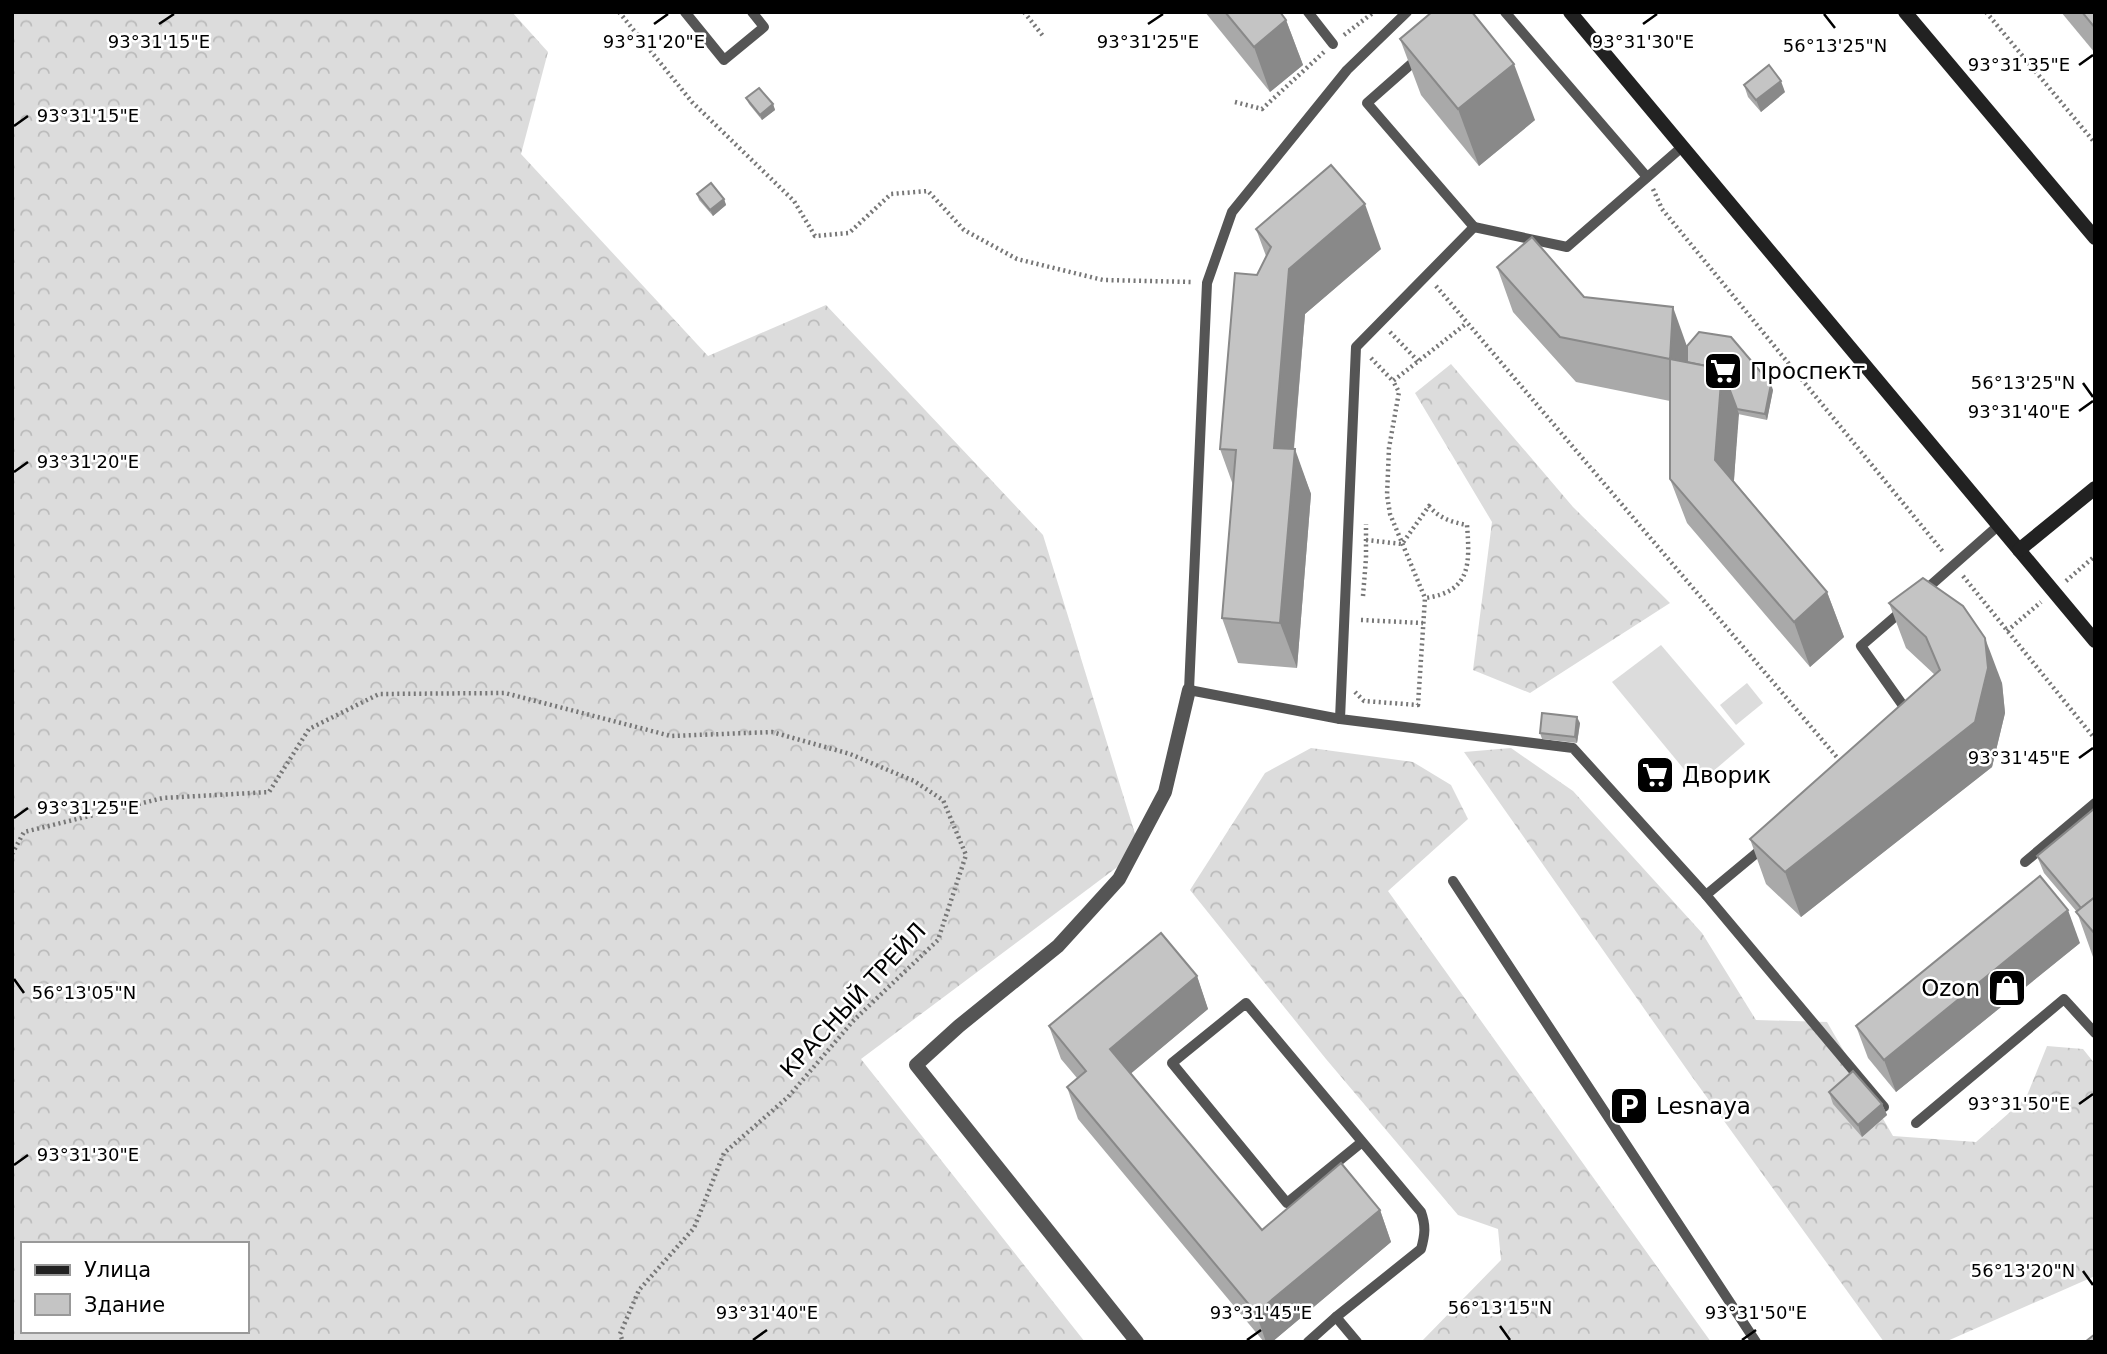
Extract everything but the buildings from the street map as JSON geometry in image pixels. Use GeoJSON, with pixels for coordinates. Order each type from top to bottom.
{"type":"FeatureCollection","features":[{"type":"Feature","properties":{"kind":"main road"},"geometry":{"type":"LineString","coordinates":[[1570,12],[2095,641]]}},
{"type":"Feature","properties":{"kind":"main road"},"geometry":{"type":"LineString","coordinates":[[1905,12],[2095,238]]}},
{"type":"Feature","properties":{"kind":"main road"},"geometry":{"type":"LineString","coordinates":[[2019,550],[2095,488]]}},
{"type":"Feature","properties":{"kind":"street"},"geometry":{"type":"LineString","coordinates":[[1137,1342],[916,1065],[959,1026],[1058,946],[1119,879],[1165,792],[1189,690]]}},
{"type":"Feature","properties":{"kind":"lane"},"geometry":{"type":"LineString","coordinates":[[685,12],[724,60],[764,27],[752,12]]}},
{"type":"Feature","properties":{"kind":"lane"},"geometry":{"type":"LineString","coordinates":[[1308,12],[1334,44]]}},
{"type":"Feature","properties":{"kind":"lane"},"geometry":{"type":"LineString","coordinates":[[1407,12],[1347,70],[1232,212],[1208,283],[1189,690],[1340,719],[1573,748],[1706,895],[1884,1107]]}},
{"type":"Feature","properties":{"kind":"lane"},"geometry":{"type":"LineString","coordinates":[[1505,12],[1647,177]]}},
{"type":"Feature","properties":{"kind":"lane"},"geometry":{"type":"LineString","coordinates":[[1427,51],[1367,103],[1474,227],[1567,247],[1682,146]]}},
{"type":"Feature","properties":{"kind":"lane"},"geometry":{"type":"LineString","coordinates":[[1340,719],[1356,347],[1474,227]]}},
{"type":"Feature","properties":{"kind":"lane"},"geometry":{"type":"LineString","coordinates":[[1915,722],[1861,646],[1999,525]]}},
{"type":"Feature","properties":{"kind":"lane"},"geometry":{"type":"LineString","coordinates":[[2025,862],[2095,803]]}},
{"type":"Feature","properties":{"kind":"lane"},"geometry":{"type":"LineString","coordinates":[[1706,895],[1776,837]]}},
{"type":"Feature","properties":{"kind":"lane"},"geometry":{"type":"LineString","coordinates":[[1453,881],[1756,1342]]}},
{"type":"Feature","properties":{"kind":"lane"},"geometry":{"type":"LineString","coordinates":[[1916,1123],[2064,999],[2095,1034]]}},
{"type":"Feature","properties":{"kind":"lane"},"geometry":{"type":"LineString","coordinates":[[1308,1342],[1421,1249],[1425,1224],[1421,1212],[1245,1003],[1172,1063],[1287,1203],[1362,1142]]}},
{"type":"Feature","properties":{"kind":"lane"},"geometry":{"type":"LineString","coordinates":[[1336,1317],[1357,1342]]}},
{"type":"Feature","properties":{"kind":"path"},"geometry":{"type":"LineString","coordinates":[[619,12],[692,102],[794,201],[815,236],[849,233],[891,194],[928,191],[964,230],[1017,259],[1103,280],[1208,283]]}},
{"type":"Feature","properties":{"kind":"path"},"geometry":{"type":"LineString","coordinates":[[1024,12],[1043,36]]}},
{"type":"Feature","properties":{"kind":"path"},"geometry":{"type":"LineString","coordinates":[[1235,102],[1262,109],[1374,12]]}},
{"type":"Feature","properties":{"kind":"path"},"geometry":{"type":"LineString","coordinates":[[1986,12],[2095,143]]}},
{"type":"Feature","properties":{"kind":"path"},"geometry":{"type":"LineString","coordinates":[[1647,177],[1662,209],[2095,739]]}},
{"type":"Feature","properties":{"kind":"path"},"geometry":{"type":"LineString","coordinates":[[1427,275],[1843,764]]}},
{"type":"Feature","properties":{"kind":"path"},"geometry":{"type":"LineString","coordinates":[[1393,381],[1467,323]]}},
{"type":"Feature","properties":{"kind":"path"},"geometry":{"type":"LineString","coordinates":[[1385,337],[1391,331],[1418,361]]}},
{"type":"Feature","properties":{"kind":"path"},"geometry":{"type":"LineString","coordinates":[[1367,365],[1374,350]]}},
{"type":"Feature","properties":{"kind":"path"},"geometry":{"type":"LineString","coordinates":[[1356,680],[1355,692],[1364,701],[1419,705],[1425,598],[1390,514],[1387,495],[1389,448],[1399,392],[1393,381],[1370,357]]}},
{"type":"Feature","properties":{"kind":"path"},"geometry":{"type":"LineString","coordinates":[[1402,544],[1429,506],[1436,514],[1451,522],[1467,524],[1468,547],[1464,576],[1451,592],[1425,598]]}},
{"type":"Feature","properties":{"kind":"path"},"geometry":{"type":"LineString","coordinates":[[1360,632],[1366,512]]}},
{"type":"Feature","properties":{"kind":"path"},"geometry":{"type":"LineString","coordinates":[[1366,540],[1402,544]]}},
{"type":"Feature","properties":{"kind":"path"},"geometry":{"type":"LineString","coordinates":[[1361,620],[1423,623]]}},
{"type":"Feature","properties":{"kind":"path","name":"КРАСНЫЙ ТРЕЙЛ"},"geometry":{"type":"LineString","coordinates":[[12,854],[24,832],[163,798],[269,792],[309,729],[379,694],[505,693],[671,736],[772,732],[850,754],[914,780],[943,800],[965,855],[938,940],[854,1020],[788,1097],[724,1153],[694,1228],[639,1290],[620,1334],[623,1342]]}},
{"type":"Feature","properties":{"kind":"green space"},"geometry":{"type":"Polygon","coordinates":[[[12,12],[512,12],[548,52],[521,154],[708,356],[826,305],[1043,535],[1140,850],[861,1059],[1085,1342],[12,1342],[12,12]]]}},
{"type":"Feature","properties":{"kind":"green space"},"geometry":{"type":"Polygon","coordinates":[[[1451,364],[1573,507],[1670,603],[1530,693],[1473,670],[1492,522],[1415,393],[1451,364]]]}},
{"type":"Feature","properties":{"kind":"green space"},"geometry":{"type":"Polygon","coordinates":[[[1661,645],[1745,744],[1697,785],[1612,682],[1661,645]]]}},
{"type":"Feature","properties":{"kind":"green space"},"geometry":{"type":"Polygon","coordinates":[[[1747,683],[1763,703],[1736,725],[1720,705],[1747,683]]]}},
{"type":"Feature","properties":{"kind":"green space"},"geometry":{"type":"Polygon","coordinates":[[[1311,748],[1413,762],[1451,785],[1468,819],[1388,891],[1711,1342],[1421,1342],[1501,1260],[1498,1229],[1458,1215],[1326,1059],[1190,890],[1265,773],[1311,748]]]}},
{"type":"Feature","properties":{"kind":"green space"},"geometry":{"type":"Polygon","coordinates":[[[1511,748],[1573,791],[1702,933],[1756,1020],[1827,1022],[1893,1136],[1976,1142],[2026,1098],[2047,1046],[2083,1049],[2095,1064],[2095,1276],[1945,1342],[1884,1342],[1690,1074],[1464,752],[1511,748]]]}},
{"type":"Feature","properties":{"kind":"place","name":"Проспект"},"geometry":{"type":"Point","coordinates":[1723,371]}},
{"type":"Feature","properties":{"kind":"place","name":"Дворик"},"geometry":{"type":"Point","coordinates":[1655,775]}},
{"type":"Feature","properties":{"kind":"place","name":"Ozon"},"geometry":{"type":"Point","coordinates":[2007,988]}},
{"type":"Feature","properties":{"kind":"place","name":"Lesnaya"},"geometry":{"type":"Point","coordinates":[1629,1106]}}]}
